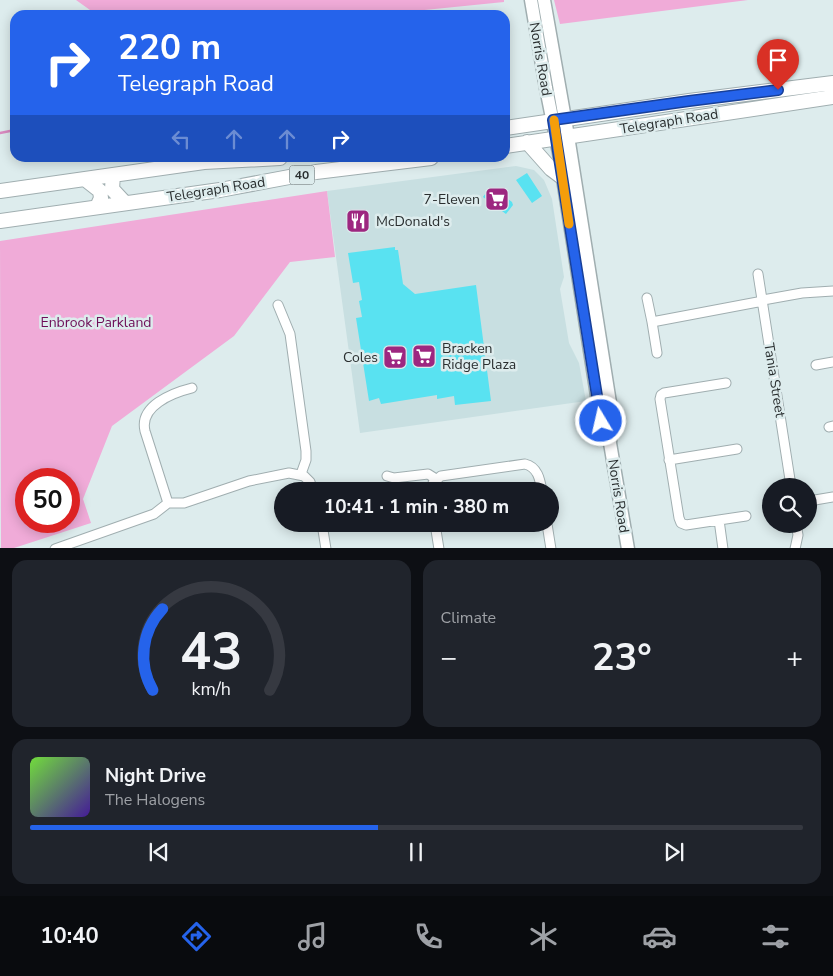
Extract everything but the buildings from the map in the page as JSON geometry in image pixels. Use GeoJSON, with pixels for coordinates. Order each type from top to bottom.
{"type":"FeatureCollection","features":[{"type":"Feature","properties":{"kind":"main road","name":"Norris Road"},"geometry":{"type":"LineString","coordinates":[[531,0],[559,119]]}},
{"type":"Feature","properties":{"kind":"main road","name":"Norris Road"},"geometry":{"type":"LineString","coordinates":[[544,0],[559,119],[610,403],[612,419],[610,443]]}},
{"type":"Feature","properties":{"kind":"main road","name":"Telegraph Road"},"geometry":{"type":"LineString","coordinates":[[510,127],[833,83]]}},
{"type":"Feature","properties":{"kind":"main road","name":"Telegraph Road"},"geometry":{"type":"LineString","coordinates":[[510,145],[833,97]]}},
{"type":"Feature","properties":{"kind":"main road","name":"Norris Road"},"geometry":{"type":"LineString","coordinates":[[562,137],[563,178],[601,421],[610,443],[628,548]]}},
{"type":"Feature","properties":{"kind":"main road"},"geometry":{"type":"LineString","coordinates":[[527,142],[551,169],[563,178]]}},
{"type":"Feature","properties":{"kind":"main road","name":"Telegraph Road"},"geometry":{"type":"LineString","coordinates":[[0,192],[210,162]]}},
{"type":"Feature","properties":{"kind":"main road","name":"Telegraph Road"},"geometry":{"type":"LineString","coordinates":[[0,221],[220,190],[316,172],[398,162]]}},
{"type":"Feature","properties":{"kind":"main road"},"geometry":{"type":"LineString","coordinates":[[113,175],[112,189],[125,203]]}},
{"type":"Feature","properties":{"kind":"main road"},"geometry":{"type":"LineString","coordinates":[[86,180],[100,191],[97,207]]}},
{"type":"Feature","properties":{"kind":"street","name":"Tania Street"},"geometry":{"type":"LineString","coordinates":[[758,274],[790,478]]}},
{"type":"Feature","properties":{"kind":"street"},"geometry":{"type":"LineString","coordinates":[[652,322],[802,293],[833,292]]}},
{"type":"Feature","properties":{"kind":"street"},"geometry":{"type":"LineString","coordinates":[[647,298],[657,353]]}},
{"type":"Feature","properties":{"kind":"street"},"geometry":{"type":"LineString","coordinates":[[278,305],[290,334],[305,442],[306,460],[301,474]]}},
{"type":"Feature","properties":{"kind":"street"},"geometry":{"type":"LineString","coordinates":[[816,366],[833,362]]}},
{"type":"Feature","properties":{"kind":"street"},"geometry":{"type":"LineString","coordinates":[[726,383],[660,395],[669,460],[681,523],[686,525],[746,516]]}},
{"type":"Feature","properties":{"kind":"street"},"geometry":{"type":"LineString","coordinates":[[168,502],[145,431],[144,419],[148,412],[170,395],[192,388]]}},
{"type":"Feature","properties":{"kind":"street"},"geometry":{"type":"LineString","coordinates":[[669,460],[737,449]]}},
{"type":"Feature","properties":{"kind":"street"},"geometry":{"type":"LineString","coordinates":[[387,476],[394,478],[428,474],[436,480],[445,475],[525,464],[532,467],[537,473],[540,482]]}},
{"type":"Feature","properties":{"kind":"street"},"geometry":{"type":"LineString","coordinates":[[56,548],[154,514],[168,502],[184,503],[260,478],[301,474],[310,482]]}},
{"type":"Feature","properties":{"kind":"street"},"geometry":{"type":"LineString","coordinates":[[817,500],[833,497]]}},
{"type":"Feature","properties":{"kind":"street"},"geometry":{"type":"LineString","coordinates":[[719,520],[723,548]]}},
{"type":"Feature","properties":{"kind":"street"},"geometry":{"type":"LineString","coordinates":[[323,532],[326,548]]}},
{"type":"Feature","properties":{"kind":"street"},"geometry":{"type":"LineString","coordinates":[[436,532],[439,548]]}},
{"type":"Feature","properties":{"kind":"street"},"geometry":{"type":"LineString","coordinates":[[548,532],[551,548]]}},
{"type":"Feature","properties":{"kind":"street"},"geometry":{"type":"LineString","coordinates":[[795,548],[798,533]]}},
{"type":"Feature","properties":{"kind":"shaded area"},"geometry":{"type":"Polygon","coordinates":[[[516,166],[534,170],[544,180],[552,199],[564,277],[560,289],[569,343],[579,363],[586,401],[360,433],[327,191],[516,166]]]}},
{"type":"Feature","properties":{"kind":"green space"},"geometry":{"type":"Polygon","coordinates":[[[76,0],[504,0],[504,2],[425,10],[90,10],[76,0]]]}},
{"type":"Feature","properties":{"kind":"green space"},"geometry":{"type":"Polygon","coordinates":[[[554,0],[748,0],[560,24],[554,0]]]}},
{"type":"Feature","properties":{"kind":"green space","name":"Enbrook Parkland"},"geometry":{"type":"Polygon","coordinates":[[[327,191],[335,257],[290,262],[234,336],[112,426],[83,499],[91,523],[80,527],[80,468],[15,468],[15,533],[60,533],[14,548],[1,548],[0,241],[327,191]]]}},
{"type":"Feature","properties":{"kind":"waterway"},"geometry":{"type":"LineString","coordinates":[[0,133],[10,131]]}},
{"type":"Feature","properties":{"kind":"slow traffic"},"geometry":{"type":"LineString","coordinates":[[554,120],[569,224]]}},
{"type":"Feature","properties":{"kind":"place","name":"7-Eleven"},"geometry":{"type":"Point","coordinates":[497,199]}},
{"type":"Feature","properties":{"kind":"place","name":"McDonald's"},"geometry":{"type":"Point","coordinates":[358,221]}},
{"type":"Feature","properties":{"kind":"place","name":"Bracken Ridge Plaza"},"geometry":{"type":"Point","coordinates":[424,356]}},
{"type":"Feature","properties":{"kind":"place","name":"Coles"},"geometry":{"type":"Point","coordinates":[395,357]}},
{"type":"Feature","properties":{"kind":"route"},"geometry":{"type":"LineString","coordinates":[[601,421],[571,237],[560,153],[553,120],[778,90]]}}]}
